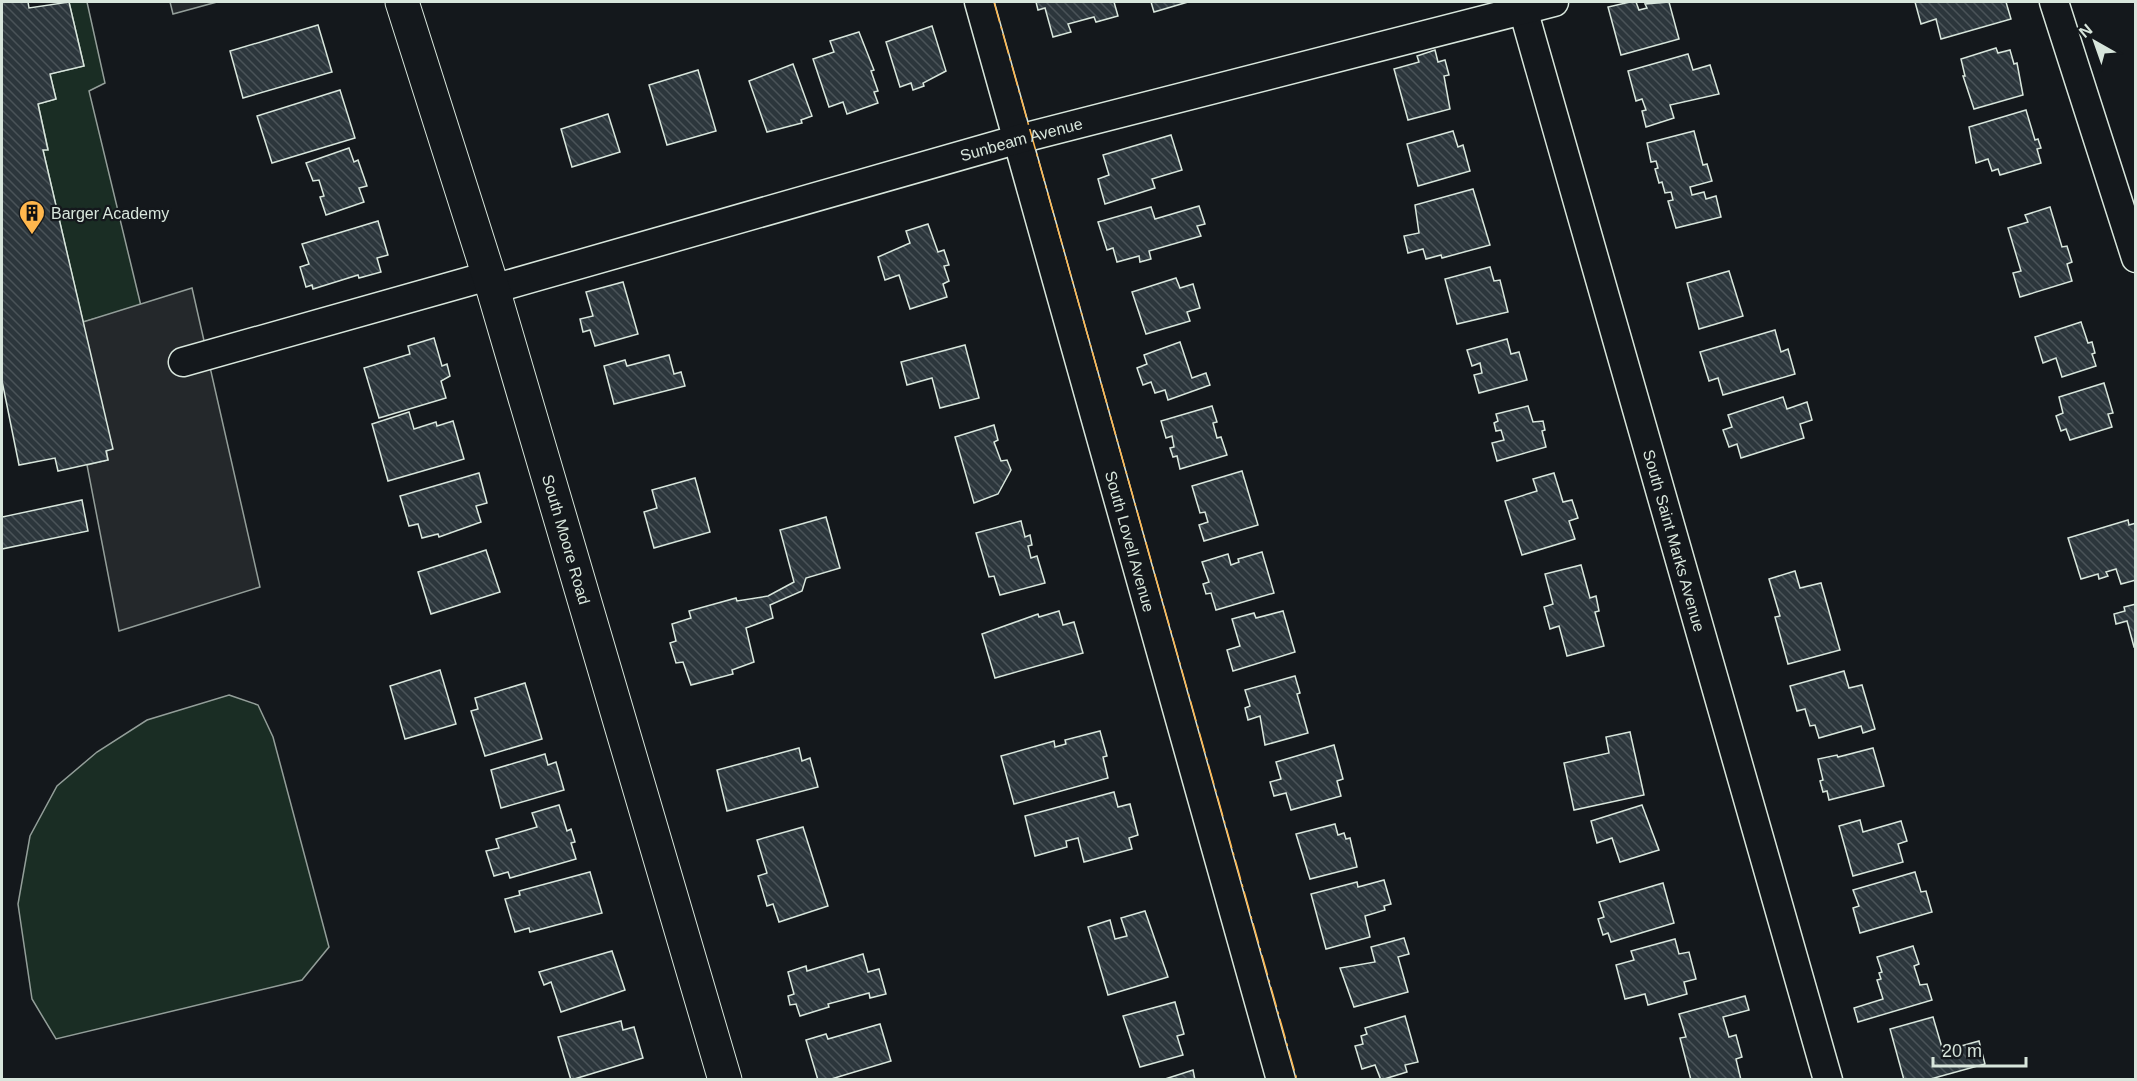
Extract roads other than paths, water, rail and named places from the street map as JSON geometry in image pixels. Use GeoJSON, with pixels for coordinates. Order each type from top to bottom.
{"type":"FeatureCollection","features":[{"type":"Feature","properties":{"kind":"main road","name":"South Moore Road"},"geometry":{"type":"LineString","coordinates":[[402,2],[491,282],[725,1080]]}},
{"type":"Feature","properties":{"kind":"street","name":"South Lovell Avenue"},"geometry":{"type":"LineString","coordinates":[[979,2],[1281,1080]]}},
{"type":"Feature","properties":{"kind":"street","name":"Sunbeam Avenue"},"geometry":{"type":"LineString","coordinates":[[183,362],[491,282],[1522,6],[1554,2]]}},
{"type":"Feature","properties":{"kind":"street"},"geometry":{"type":"LineString","coordinates":[[2054,2],[2136,258]]}},
{"type":"Feature","properties":{"kind":"street","name":"South Saint Marks Avenue"},"geometry":{"type":"LineString","coordinates":[[1522,6],[1828,1080]]}},
{"type":"Feature","properties":{"kind":"place","name":"Barger Academy"},"geometry":{"type":"Point","coordinates":[32,236]}}]}
